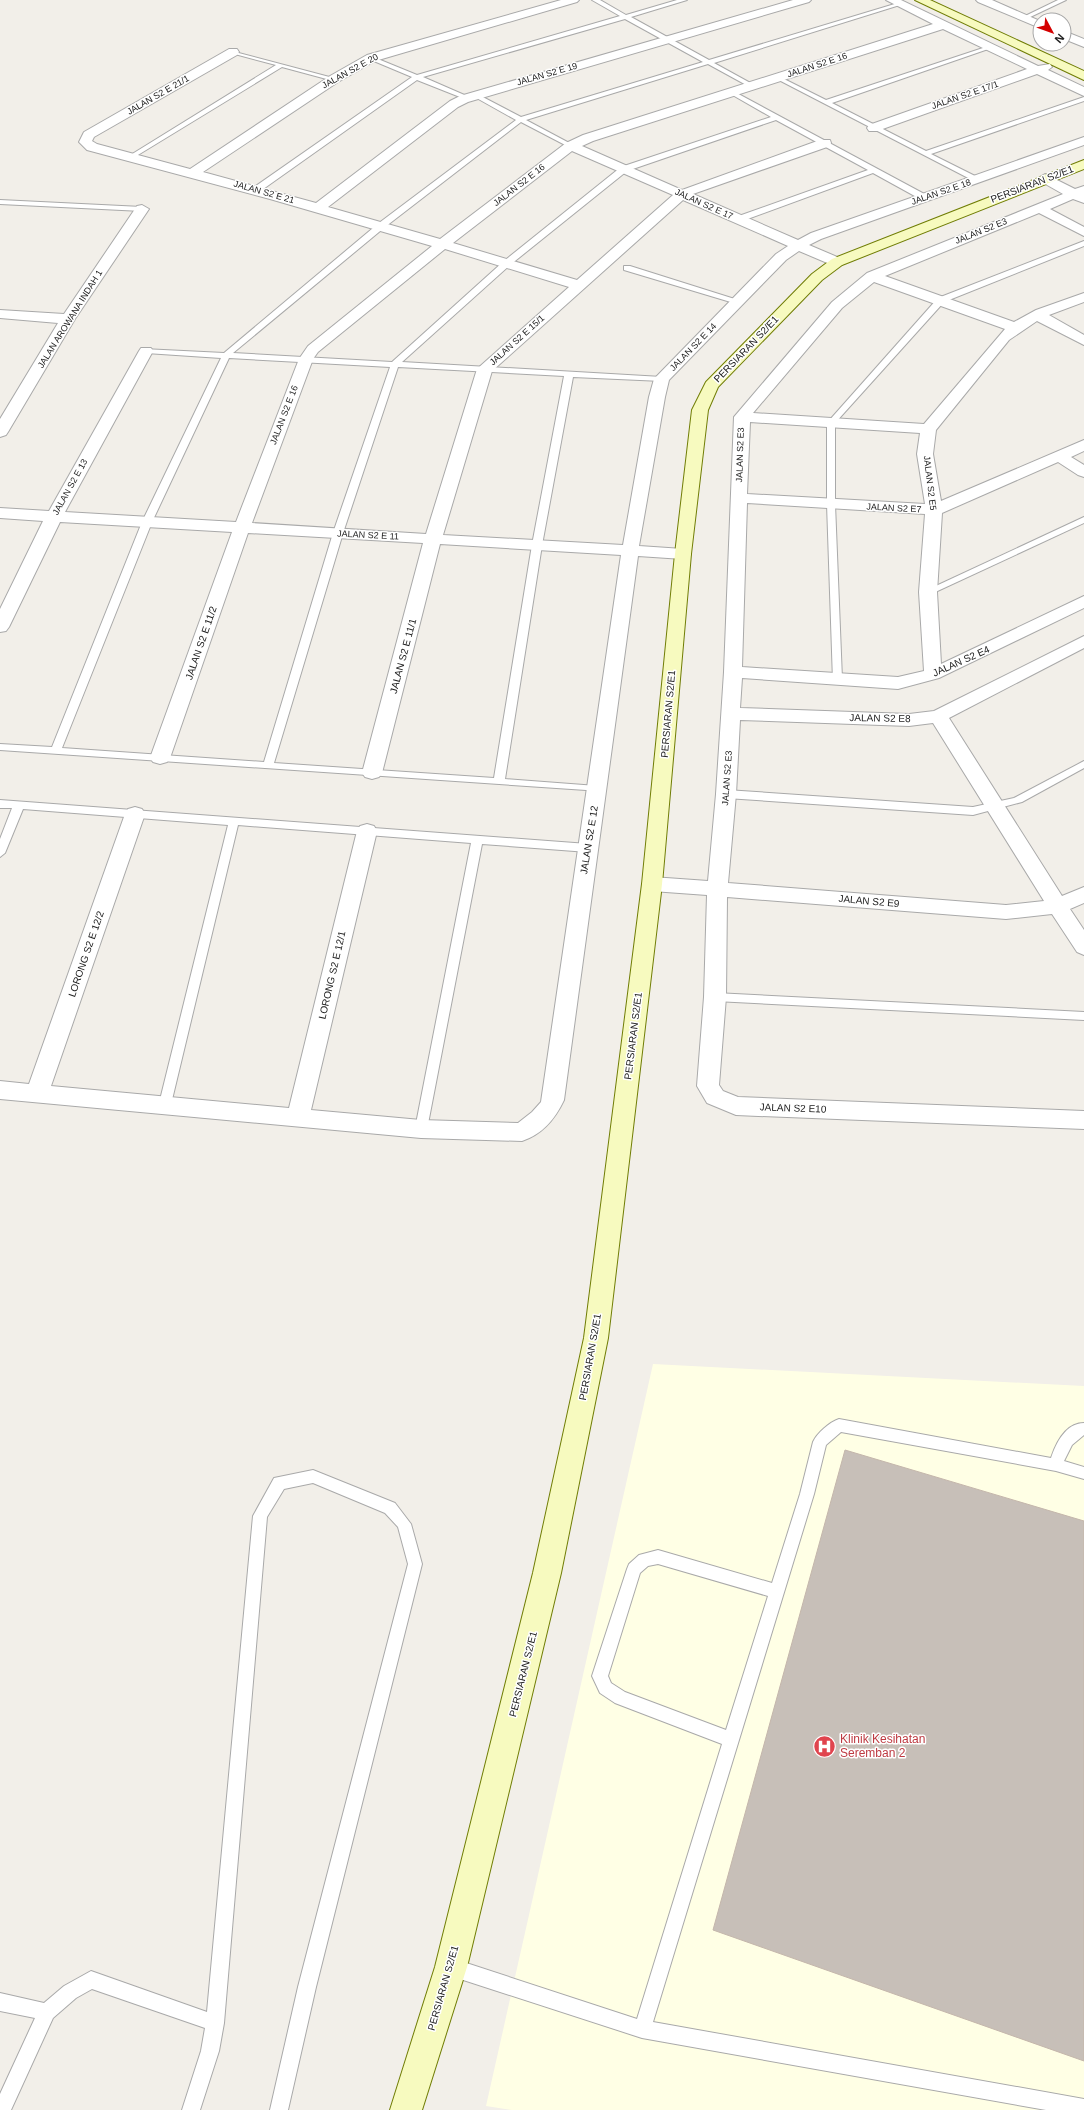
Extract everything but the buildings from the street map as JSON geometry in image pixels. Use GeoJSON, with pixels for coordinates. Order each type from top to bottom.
{"type":"FeatureCollection","features":[{"type":"Feature","properties":{"kind":"street","name":"JALAN S2 E 20"},"geometry":{"type":"LineString","coordinates":[[194,172],[334,79],[371,58],[573,0]]}},
{"type":"Feature","properties":{"kind":"street","name":"JALAN S2 E 19"},"geometry":{"type":"LineString","coordinates":[[319,207],[454,104],[471,96],[805,0]]}},
{"type":"Feature","properties":{"kind":"street"},"geometry":{"type":"LineString","coordinates":[[921,0],[1084,76]]}},
{"type":"Feature","properties":{"kind":"street"},"geometry":{"type":"LineString","coordinates":[[945,0],[1032,40]]}},
{"type":"Feature","properties":{"kind":"street"},"geometry":{"type":"LineString","coordinates":[[982,0],[1032,22]]}},
{"type":"Feature","properties":{"kind":"street"},"geometry":{"type":"LineString","coordinates":[[896,2],[1084,92]]}},
{"type":"Feature","properties":{"kind":"street","name":"JALAN S2 E 16"},"geometry":{"type":"LineString","coordinates":[[242,528],[306,360],[313,349],[443,244],[571,146],[588,138],[943,25]]}},
{"type":"Feature","properties":{"kind":"street","name":"JALAN S2 E 21/1"},"geometry":{"type":"LineString","coordinates":[[85,142],[89,135],[233,52]]}},
{"type":"Feature","properties":{"kind":"street"},"geometry":{"type":"LineString","coordinates":[[1059,52],[1084,63]]}},
{"type":"Feature","properties":{"kind":"street","name":"JALAN S2 E 17/1"},"geometry":{"type":"LineString","coordinates":[[873,128],[1057,63]]}},
{"type":"Feature","properties":{"kind":"street","name":"JALAN S2 E 18"},"geometry":{"type":"LineString","coordinates":[[798,245],[816,236],[1084,141]]}},
{"type":"Feature","properties":{"kind":"street","name":"JALAN S2 E 21"},"geometry":{"type":"LineString","coordinates":[[85,142],[92,147],[194,172],[382,225],[578,285]]}},
{"type":"Feature","properties":{"kind":"street"},"geometry":{"type":"LineString","coordinates":[[682,194],[825,143]]}},
{"type":"Feature","properties":{"kind":"street","name":"JALAN S2 E 17"},"geometry":{"type":"LineString","coordinates":[[571,146],[837,262]]}},
{"type":"Feature","properties":{"kind":"street","name":"PERSIARAN S2/E1"},"geometry":{"type":"LineString","coordinates":[[406,2110],[451,1967],[547,1573],[596,1338],[652,884],[683,554],[700,410],[711,385],[817,277],[837,262],[1084,164]]}},
{"type":"Feature","properties":{"kind":"street"},"geometry":{"type":"LineString","coordinates":[[1046,178],[1081,194]]}},
{"type":"Feature","properties":{"kind":"street","name":"JALAN S2 E 15/1"},"geometry":{"type":"LineString","coordinates":[[434,539],[485,369],[682,194]]}},
{"type":"Feature","properties":{"kind":"street","name":"JALAN S2 E3"},"geometry":{"type":"LineString","coordinates":[[717,889],[726,794],[731,714],[742,417],[837,305],[872,276],[1039,208],[1081,194]]}},
{"type":"Feature","properties":{"kind":"street"},"geometry":{"type":"LineString","coordinates":[[1039,208],[1084,232]]}},
{"type":"Feature","properties":{"kind":"street","name":"JALAN AROWANA INDAH 1"},"geometry":{"type":"LineString","coordinates":[[0,432],[6,411],[142,209]]}},
{"type":"Feature","properties":{"kind":"street","name":"JALAN S2 E 14"},"geometry":{"type":"LineString","coordinates":[[630,551],[657,397],[662,379],[780,257],[798,245]]}},
{"type":"Feature","properties":{"kind":"street"},"geometry":{"type":"LineString","coordinates":[[872,276],[1014,327]]}},
{"type":"Feature","properties":{"kind":"street"},"geometry":{"type":"LineString","coordinates":[[742,417],[928,429],[1004,336],[1014,327],[1038,315],[1084,297]]}},
{"type":"Feature","properties":{"kind":"street"},"geometry":{"type":"LineString","coordinates":[[0,314],[68,319]]}},
{"type":"Feature","properties":{"kind":"street"},"geometry":{"type":"LineString","coordinates":[[1038,315],[1084,341]]}},
{"type":"Feature","properties":{"kind":"street","name":"JALAN S2 E 13"},"geometry":{"type":"LineString","coordinates":[[0,627],[54,516],[146,351]]}},
{"type":"Feature","properties":{"kind":"street","name":"JALAN S2 E5"},"geometry":{"type":"LineString","coordinates":[[928,429],[925,454],[934,510],[928,592],[932,674]]}},
{"type":"Feature","properties":{"kind":"street","name":"JALAN S2 E7"},"geometry":{"type":"LineString","coordinates":[[739,498],[934,510],[1084,445]]}},
{"type":"Feature","properties":{"kind":"street"},"geometry":{"type":"LineString","coordinates":[[1059,456],[1084,472]]}},
{"type":"Feature","properties":{"kind":"street","name":"JALAN S2 E 11"},"geometry":{"type":"LineString","coordinates":[[0,513],[683,554]]}},
{"type":"Feature","properties":{"kind":"street","name":"JALAN S2 E 11/2"},"geometry":{"type":"LineString","coordinates":[[160,758],[242,528]]}},
{"type":"Feature","properties":{"kind":"street","name":"JALAN S2 E 11/1"},"geometry":{"type":"LineString","coordinates":[[372,773],[434,539]]}},
{"type":"Feature","properties":{"kind":"street","name":"JALAN S2 E 12"},"geometry":{"type":"LineString","coordinates":[[0,1090],[165,1104],[421,1129],[522,1132],[548,1113],[553,1100],[630,551]]}},
{"type":"Feature","properties":{"kind":"street","name":"JALAN S2 E4"},"geometry":{"type":"LineString","coordinates":[[733,672],[898,683],[932,674],[963,661],[1084,601]]}},
{"type":"Feature","properties":{"kind":"street","name":"JALAN S2 E8"},"geometry":{"type":"LineString","coordinates":[[731,714],[909,720],[938,716],[955,709],[1084,642]]}},
{"type":"Feature","properties":{"kind":"street"},"geometry":{"type":"LineString","coordinates":[[938,716],[1084,947]]}},
{"type":"Feature","properties":{"kind":"street","name":"LORONG S2 E 12/2"},"geometry":{"type":"LineString","coordinates":[[37,1094],[135,814]]}},
{"type":"Feature","properties":{"kind":"street","name":"LORONG S2 E 12/1"},"geometry":{"type":"LineString","coordinates":[[298,1118],[367,831]]}},
{"type":"Feature","properties":{"kind":"street","name":"JALAN S2 E9"},"geometry":{"type":"LineString","coordinates":[[652,884],[1006,912],[1031,911],[1057,904],[1084,894]]}},
{"type":"Feature","properties":{"kind":"street","name":"JALAN S2 E10"},"geometry":{"type":"LineString","coordinates":[[717,889],[715,997],[708,1086],[715,1097],[736,1106],[1084,1120]]}},
{"type":"Feature","properties":{"kind":"lane"},"geometry":{"type":"LineString","coordinates":[[595,0],[752,86]]}},
{"type":"Feature","properties":{"kind":"lane"},"geometry":{"type":"LineString","coordinates":[[256,190],[417,77],[624,16],[684,0]]}},
{"type":"Feature","properties":{"kind":"lane"},"geometry":{"type":"LineString","coordinates":[[1024,18],[1063,0]]}},
{"type":"Feature","properties":{"kind":"lane"},"geometry":{"type":"LineString","coordinates":[[56,751],[147,522],[226,355],[382,225],[521,119],[708,62],[896,2]]}},
{"type":"Feature","properties":{"kind":"lane"},"geometry":{"type":"LineString","coordinates":[[825,103],[990,47]]}},
{"type":"Feature","properties":{"kind":"lane"},"geometry":{"type":"LineString","coordinates":[[233,52],[334,79]]}},
{"type":"Feature","properties":{"kind":"lane"},"geometry":{"type":"LineString","coordinates":[[371,58],[417,77],[471,96],[521,119],[571,146]]}},
{"type":"Feature","properties":{"kind":"lane"},"geometry":{"type":"LineString","coordinates":[[131,157],[280,65]]}},
{"type":"Feature","properties":{"kind":"lane"},"geometry":{"type":"LineString","coordinates":[[778,78],[976,180]]}},
{"type":"Feature","properties":{"kind":"lane"},"geometry":{"type":"LineString","coordinates":[[731,92],[925,198]]}},
{"type":"Feature","properties":{"kind":"lane"},"geometry":{"type":"LineString","coordinates":[[925,154],[1084,99]]}},
{"type":"Feature","properties":{"kind":"lane"},"geometry":{"type":"LineString","coordinates":[[268,766],[338,533],[395,364],[507,263],[624,168],[778,118]]}},
{"type":"Feature","properties":{"kind":"lane"},"geometry":{"type":"LineString","coordinates":[[738,219],[874,170]]}},
{"type":"Feature","properties":{"kind":"lane"},"geometry":{"type":"LineString","coordinates":[[0,202],[142,209]]}},
{"type":"Feature","properties":{"kind":"lane"},"geometry":{"type":"LineString","coordinates":[[837,679],[831,504],[831,423],[941,300],[1084,243]]}},
{"type":"Feature","properties":{"kind":"lane"},"geometry":{"type":"LineString","coordinates":[[627,268],[737,301]]}},
{"type":"Feature","properties":{"kind":"lane"},"geometry":{"type":"LineString","coordinates":[[146,351],[662,379]]}},
{"type":"Feature","properties":{"kind":"lane"},"geometry":{"type":"LineString","coordinates":[[498,782],[537,545],[569,374]]}},
{"type":"Feature","properties":{"kind":"lane"},"geometry":{"type":"LineString","coordinates":[[928,592],[1084,520]]}},
{"type":"Feature","properties":{"kind":"lane"},"geometry":{"type":"LineString","coordinates":[[0,747],[597,789]]}},
{"type":"Feature","properties":{"kind":"lane"},"geometry":{"type":"LineString","coordinates":[[726,794],[973,811],[995,807],[1018,800],[1084,764]]}},
{"type":"Feature","properties":{"kind":"lane"},"geometry":{"type":"LineString","coordinates":[[0,804],[588,848]]}},
{"type":"Feature","properties":{"kind":"lane"},"geometry":{"type":"LineString","coordinates":[[0,853],[19,805]]}},
{"type":"Feature","properties":{"kind":"lane"},"geometry":{"type":"LineString","coordinates":[[165,1104],[234,821]]}},
{"type":"Feature","properties":{"kind":"lane"},"geometry":{"type":"LineString","coordinates":[[421,1129],[478,840]]}},
{"type":"Feature","properties":{"kind":"lane"},"geometry":{"type":"LineString","coordinates":[[715,997],[1084,1016]]}},
{"type":"Feature","properties":{"kind":"lane"},"geometry":{"type":"LineString","coordinates":[[642,2029],[776,1590],[807,1494],[820,1442],[839,1425],[1056,1465],[1084,1473]]}},
{"type":"Feature","properties":{"kind":"lane"},"geometry":{"type":"LineString","coordinates":[[1056,1465],[1062,1445],[1066,1438],[1080,1429],[1084,1429]]}},
{"type":"Feature","properties":{"kind":"lane"},"geometry":{"type":"LineString","coordinates":[[191,2110],[210,2051],[215,2023],[260,1516],[279,1483],[314,1476],[390,1508],[404,1524],[415,1564],[307,1987],[279,2110]]}},
{"type":"Feature","properties":{"kind":"lane"},"geometry":{"type":"LineString","coordinates":[[731,1740],[620,1698],[605,1688],[600,1676],[634,1569],[644,1560],[658,1557],[776,1590]]}},
{"type":"Feature","properties":{"kind":"lane"},"geometry":{"type":"LineString","coordinates":[[451,1967],[642,2029],[1084,2108]]}},
{"type":"Feature","properties":{"kind":"lane"},"geometry":{"type":"LineString","coordinates":[[2,2110],[5,2090],[47,2012],[70,1992],[91,1980],[215,2023]]}},
{"type":"Feature","properties":{"kind":"lane"},"geometry":{"type":"LineString","coordinates":[[0,2002],[47,2012]]}},
{"type":"Feature","properties":{"kind":"shaded area","name":"Klinik Kesihatan Seremban 2"},"geometry":{"type":"Polygon","coordinates":[[[653,1364],[1084,1386],[1084,2110],[512,2110],[486,2106],[653,1364]]]}},
{"type":"Feature","properties":{"kind":"place","name":"Klinik Kesihatan Seremban 2"},"geometry":{"type":"Point","coordinates":[825,1746]}}]}
